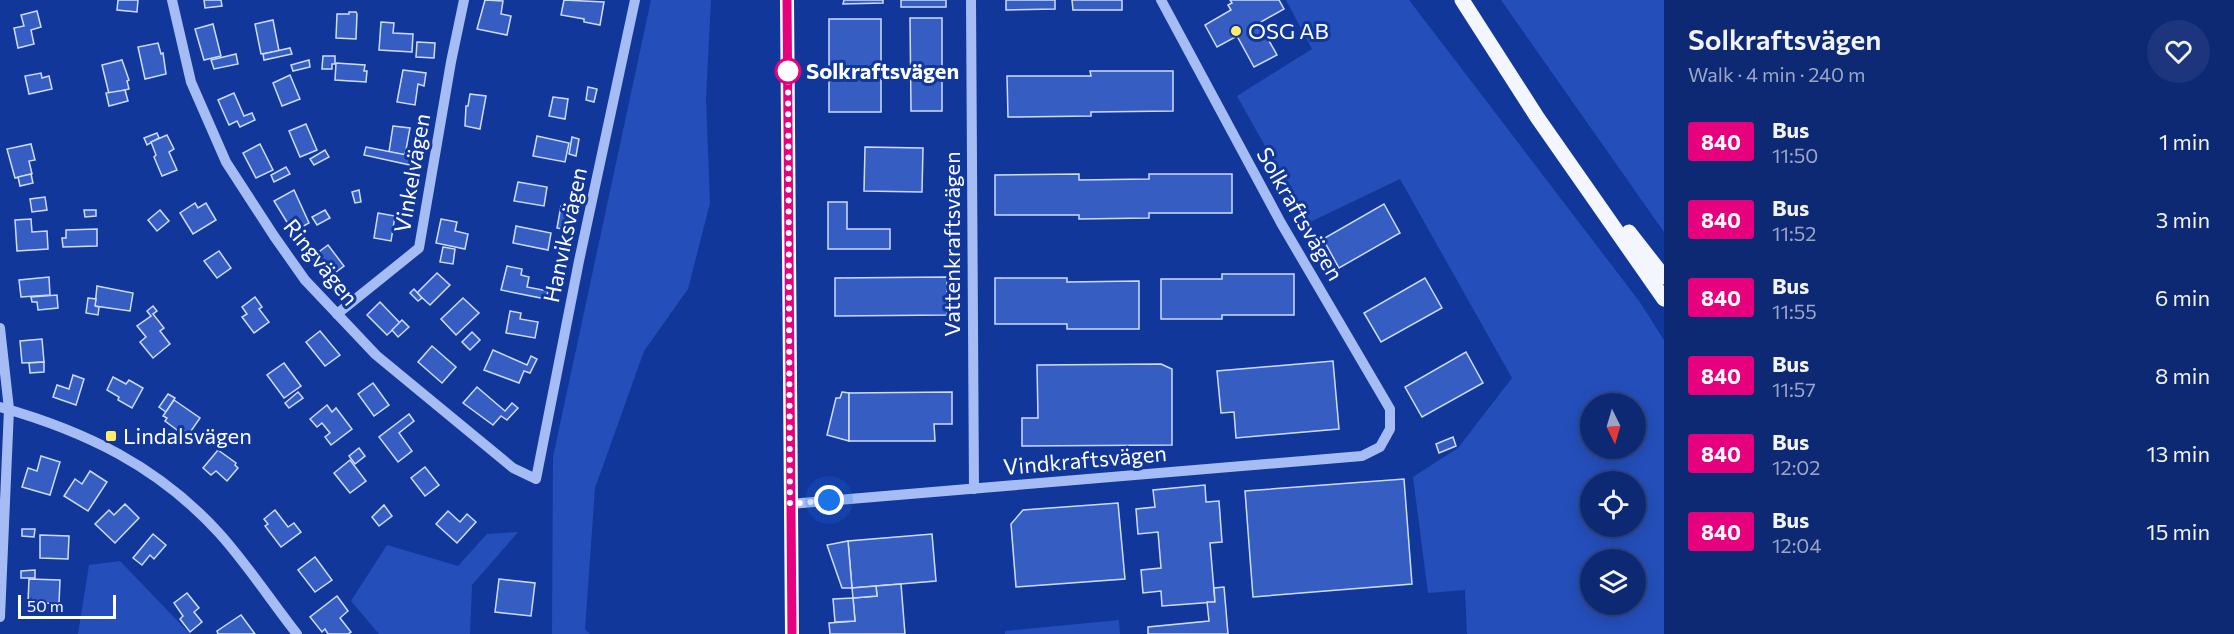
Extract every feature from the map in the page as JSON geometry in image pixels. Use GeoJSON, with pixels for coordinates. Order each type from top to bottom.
{"type":"FeatureCollection","features":[{"type":"Feature","properties":{"kind":"main road"},"geometry":{"type":"LineString","coordinates":[[1462,0],[1537,117],[1664,299]]}},
{"type":"Feature","properties":{"kind":"main road"},"geometry":{"type":"LineString","coordinates":[[1537,117],[1664,277]]}},
{"type":"Feature","properties":{"kind":"street","name":"Ringvägen"},"geometry":{"type":"LineString","coordinates":[[172,0],[192,82],[226,162],[305,280],[376,355],[513,468],[536,479]]}},
{"type":"Feature","properties":{"kind":"street","name":"Vinkelvägen"},"geometry":{"type":"LineString","coordinates":[[337,314],[419,248],[464,0]]}},
{"type":"Feature","properties":{"kind":"street","name":"Hanviksvägen"},"geometry":{"type":"LineString","coordinates":[[536,479],[579,261],[635,0]]}},
{"type":"Feature","properties":{"kind":"street"},"geometry":{"type":"LineString","coordinates":[[787,0],[792,634]]}},
{"type":"Feature","properties":{"kind":"street","name":"Vattenkraftsvägen"},"geometry":{"type":"LineString","coordinates":[[971,0],[974,489]]}},
{"type":"Feature","properties":{"kind":"street","name":"Solkraftsvägen"},"geometry":{"type":"LineString","coordinates":[[1161,0],[1281,223],[1390,409],[1390,429],[1380,447]]}},
{"type":"Feature","properties":{"kind":"street"},"geometry":{"type":"LineString","coordinates":[[0,328],[4,408],[0,617]]}},
{"type":"Feature","properties":{"kind":"street"},"geometry":{"type":"LineString","coordinates":[[4,408],[81,435],[118,452],[180,494],[219,533],[297,634]]}},
{"type":"Feature","properties":{"kind":"street","name":"Vindkraftsvägen"},"geometry":{"type":"LineString","coordinates":[[790,504],[1362,456],[1380,447]]}},
{"type":"Feature","properties":{"kind":"shaded area"},"geometry":{"type":"Polygon","coordinates":[[[651,0],[711,0],[706,98],[710,203],[688,289],[644,351],[595,488],[585,629],[590,634],[552,634],[553,457],[651,0]]]}},
{"type":"Feature","properties":{"kind":"shaded area"},"geometry":{"type":"Polygon","coordinates":[[[1286,0],[1409,0],[1639,301],[1664,340],[1664,634],[1467,634],[1465,590],[1428,593],[1413,477],[1458,448],[1512,378],[1400,179],[1308,223],[1237,96],[1312,49],[1286,0]]]}},
{"type":"Feature","properties":{"kind":"shaded area"},"geometry":{"type":"Polygon","coordinates":[[[1501,0],[1664,0],[1664,232],[1501,0]]]}},
{"type":"Feature","properties":{"kind":"shaded area"},"geometry":{"type":"Polygon","coordinates":[[[518,532],[472,585],[470,634],[379,634],[351,601],[387,545],[458,566],[487,534],[518,532]]]}},
{"type":"Feature","properties":{"kind":"shaded area"},"geometry":{"type":"Polygon","coordinates":[[[120,561],[190,634],[78,634],[89,565],[120,561]]]}},
{"type":"Feature","properties":{"kind":"shaded area"},"geometry":{"type":"Polygon","coordinates":[[[1119,620],[1120,634],[1005,634],[1005,631],[1119,620]]]}},
{"type":"Feature","properties":{"kind":"building"},"geometry":{"type":"Polygon","coordinates":[[[118,0],[138,0],[137,12],[117,10],[118,0]]]}},
{"type":"Feature","properties":{"kind":"building"},"geometry":{"type":"Polygon","coordinates":[[[204,0],[221,0],[222,6],[205,8],[204,0]]]}},
{"type":"Feature","properties":{"kind":"building"},"geometry":{"type":"Polygon","coordinates":[[[485,0],[503,1],[501,14],[511,16],[507,35],[477,29],[485,0]]]}},
{"type":"Feature","properties":{"kind":"building"},"geometry":{"type":"Polygon","coordinates":[[[564,0],[604,2],[600,25],[584,22],[584,19],[561,15],[564,0]]]}},
{"type":"Feature","properties":{"kind":"building"},"geometry":{"type":"Polygon","coordinates":[[[844,0],[883,0],[883,3],[843,4],[844,0]]]}},
{"type":"Feature","properties":{"kind":"building"},"geometry":{"type":"Polygon","coordinates":[[[901,0],[946,0],[946,7],[901,7],[901,0]]]}},
{"type":"Feature","properties":{"kind":"building"},"geometry":{"type":"Polygon","coordinates":[[[1006,0],[1055,0],[1055,9],[1006,10],[1006,0]]]}},
{"type":"Feature","properties":{"kind":"building"},"geometry":{"type":"Polygon","coordinates":[[[1072,0],[1122,0],[1122,10],[1073,10],[1072,0]]]}},
{"type":"Feature","properties":{"kind":"building","name":"OSG AB"},"geometry":{"type":"Polygon","coordinates":[[[1230,0],[1279,0],[1284,9],[1259,23],[1277,55],[1254,67],[1237,36],[1217,47],[1205,25],[1231,10],[1228,5],[1232,3],[1230,0]]]}},
{"type":"Feature","properties":{"kind":"building"},"geometry":{"type":"Polygon","coordinates":[[[37,11],[41,27],[31,30],[34,44],[18,48],[14,28],[24,26],[21,15],[37,11]]]}},
{"type":"Feature","properties":{"kind":"building"},"geometry":{"type":"Polygon","coordinates":[[[349,12],[357,14],[356,39],[336,38],[337,14],[349,14],[349,12]]]}},
{"type":"Feature","properties":{"kind":"building"},"geometry":{"type":"Polygon","coordinates":[[[910,18],[942,18],[942,111],[911,111],[910,18]]]}},
{"type":"Feature","properties":{"kind":"building"},"geometry":{"type":"Polygon","coordinates":[[[829,19],[881,19],[881,112],[829,112],[829,19]]]}},
{"type":"Feature","properties":{"kind":"building"},"geometry":{"type":"Polygon","coordinates":[[[273,20],[279,51],[261,54],[255,24],[273,20]]]}},
{"type":"Feature","properties":{"kind":"building"},"geometry":{"type":"Polygon","coordinates":[[[381,22],[394,23],[393,33],[413,34],[412,52],[379,50],[381,22]]]}},
{"type":"Feature","properties":{"kind":"building"},"geometry":{"type":"Polygon","coordinates":[[[213,24],[221,56],[204,60],[195,29],[213,24]]]}},
{"type":"Feature","properties":{"kind":"building"},"geometry":{"type":"Polygon","coordinates":[[[417,42],[435,43],[434,58],[416,57],[417,42]]]}},
{"type":"Feature","properties":{"kind":"building"},"geometry":{"type":"Polygon","coordinates":[[[158,43],[161,54],[163,53],[166,74],[145,79],[138,47],[158,43]]]}},
{"type":"Feature","properties":{"kind":"building"},"geometry":{"type":"Polygon","coordinates":[[[290,48],[292,54],[264,60],[263,54],[290,48]]]}},
{"type":"Feature","properties":{"kind":"building"},"geometry":{"type":"Polygon","coordinates":[[[236,54],[238,64],[214,69],[211,60],[236,54]]]}},
{"type":"Feature","properties":{"kind":"building"},"geometry":{"type":"Polygon","coordinates":[[[323,56],[335,56],[332,69],[322,69],[323,56]]]}},
{"type":"Feature","properties":{"kind":"building"},"geometry":{"type":"Polygon","coordinates":[[[122,60],[129,80],[127,81],[129,89],[109,94],[102,65],[122,60]]]}},
{"type":"Feature","properties":{"kind":"building"},"geometry":{"type":"Polygon","coordinates":[[[309,60],[310,67],[293,71],[291,65],[309,60]]]}},
{"type":"Feature","properties":{"kind":"building"},"geometry":{"type":"Polygon","coordinates":[[[336,63],[365,65],[366,82],[335,80],[336,63]]]}},
{"type":"Feature","properties":{"kind":"building"},"geometry":{"type":"Polygon","coordinates":[[[403,70],[426,73],[424,86],[418,84],[415,105],[397,102],[403,70]]]}},
{"type":"Feature","properties":{"kind":"building"},"geometry":{"type":"Polygon","coordinates":[[[1090,71],[1173,71],[1173,111],[1091,112],[1091,116],[1008,117],[1007,76],[1091,76],[1090,71]]]}},
{"type":"Feature","properties":{"kind":"building"},"geometry":{"type":"Polygon","coordinates":[[[41,73],[42,78],[49,76],[52,89],[29,94],[25,76],[41,73]]]}},
{"type":"Feature","properties":{"kind":"building"},"geometry":{"type":"Polygon","coordinates":[[[290,75],[300,99],[282,106],[273,83],[290,75]]]}},
{"type":"Feature","properties":{"kind":"building"},"geometry":{"type":"Polygon","coordinates":[[[588,87],[597,89],[594,102],[586,100],[588,87]]]}},
{"type":"Feature","properties":{"kind":"building"},"geometry":{"type":"Polygon","coordinates":[[[125,90],[128,101],[109,106],[106,93],[125,90]]]}},
{"type":"Feature","properties":{"kind":"building"},"geometry":{"type":"Polygon","coordinates":[[[234,93],[244,116],[252,113],[255,120],[240,127],[237,121],[229,125],[218,100],[234,93]]]}},
{"type":"Feature","properties":{"kind":"building"},"geometry":{"type":"Polygon","coordinates":[[[470,94],[486,96],[480,129],[465,126],[466,106],[468,106],[470,94]]]}},
{"type":"Feature","properties":{"kind":"building"},"geometry":{"type":"Polygon","coordinates":[[[553,97],[568,99],[565,119],[549,116],[553,97]]]}},
{"type":"Feature","properties":{"kind":"building"},"geometry":{"type":"Polygon","coordinates":[[[306,124],[317,150],[300,157],[289,131],[306,124]]]}},
{"type":"Feature","properties":{"kind":"building"},"geometry":{"type":"Polygon","coordinates":[[[393,126],[410,128],[405,155],[389,152],[393,126]]]}},
{"type":"Feature","properties":{"kind":"building"},"geometry":{"type":"Polygon","coordinates":[[[157,133],[159,138],[147,145],[144,138],[157,133]]]}},
{"type":"Feature","properties":{"kind":"building"},"geometry":{"type":"Polygon","coordinates":[[[167,135],[174,149],[169,152],[177,170],[162,176],[151,142],[167,135]]]}},
{"type":"Feature","properties":{"kind":"building"},"geometry":{"type":"Polygon","coordinates":[[[537,136],[569,143],[565,162],[533,156],[537,136]]]}},
{"type":"Feature","properties":{"kind":"building"},"geometry":{"type":"Polygon","coordinates":[[[572,137],[579,139],[576,156],[569,154],[572,137]]]}},
{"type":"Feature","properties":{"kind":"building"},"geometry":{"type":"Polygon","coordinates":[[[31,144],[35,160],[29,161],[32,174],[15,178],[7,149],[31,144]]]}},
{"type":"Feature","properties":{"kind":"building"},"geometry":{"type":"Polygon","coordinates":[[[260,144],[273,170],[256,178],[243,153],[260,144]]]}},
{"type":"Feature","properties":{"kind":"building"},"geometry":{"type":"Polygon","coordinates":[[[366,147],[412,156],[410,165],[364,155],[366,147]]]}},
{"type":"Feature","properties":{"kind":"building"},"geometry":{"type":"Polygon","coordinates":[[[865,147],[923,148],[922,192],[864,191],[865,147]]]}},
{"type":"Feature","properties":{"kind":"building"},"geometry":{"type":"Polygon","coordinates":[[[325,150],[329,157],[314,165],[310,159],[325,150]]]}},
{"type":"Feature","properties":{"kind":"building"},"geometry":{"type":"Polygon","coordinates":[[[286,167],[290,174],[274,182],[271,175],[286,167]]]}},
{"type":"Feature","properties":{"kind":"building"},"geometry":{"type":"Polygon","coordinates":[[[31,174],[33,183],[20,186],[18,177],[31,174]]]}},
{"type":"Feature","properties":{"kind":"building"},"geometry":{"type":"Polygon","coordinates":[[[1079,174],[1079,180],[1149,179],[1149,174],[1232,174],[1232,213],[1149,213],[1149,218],[1079,219],[1079,215],[995,215],[995,175],[1079,174]]]}},
{"type":"Feature","properties":{"kind":"building"},"geometry":{"type":"Polygon","coordinates":[[[518,182],[547,187],[544,206],[514,201],[518,182]]]}},
{"type":"Feature","properties":{"kind":"building"},"geometry":{"type":"Polygon","coordinates":[[[294,190],[309,223],[293,232],[274,201],[294,190]]]}},
{"type":"Feature","properties":{"kind":"building"},"geometry":{"type":"Polygon","coordinates":[[[359,190],[361,202],[355,203],[352,192],[359,190]]]}},
{"type":"Feature","properties":{"kind":"building"},"geometry":{"type":"Polygon","coordinates":[[[45,197],[47,210],[32,212],[30,199],[45,197]]]}},
{"type":"Feature","properties":{"kind":"building"},"geometry":{"type":"Polygon","coordinates":[[[828,202],[847,202],[847,229],[890,229],[890,249],[828,249],[828,202]]]}},
{"type":"Feature","properties":{"kind":"building"},"geometry":{"type":"Polygon","coordinates":[[[195,203],[198,208],[206,203],[216,220],[193,234],[180,213],[195,203]]]}},
{"type":"Feature","properties":{"kind":"building"},"geometry":{"type":"Polygon","coordinates":[[[1384,204],[1400,233],[1339,268],[1323,239],[1384,204]]]}},
{"type":"Feature","properties":{"kind":"building"},"geometry":{"type":"Polygon","coordinates":[[[561,206],[576,209],[572,231],[557,228],[561,206]]]}},
{"type":"Feature","properties":{"kind":"building"},"geometry":{"type":"Polygon","coordinates":[[[84,210],[96,210],[96,216],[85,217],[84,210]]]}},
{"type":"Feature","properties":{"kind":"building"},"geometry":{"type":"Polygon","coordinates":[[[160,210],[169,221],[157,231],[148,220],[160,210]]]}},
{"type":"Feature","properties":{"kind":"building"},"geometry":{"type":"Polygon","coordinates":[[[325,210],[330,218],[317,225],[312,217],[325,210]]]}},
{"type":"Feature","properties":{"kind":"building"},"geometry":{"type":"Polygon","coordinates":[[[378,213],[395,216],[391,241],[374,238],[378,213]]]}},
{"type":"Feature","properties":{"kind":"building"},"geometry":{"type":"Polygon","coordinates":[[[31,219],[32,232],[47,231],[48,249],[17,251],[15,220],[31,219]]]}},
{"type":"Feature","properties":{"kind":"building"},"geometry":{"type":"Polygon","coordinates":[[[441,219],[457,222],[455,231],[468,234],[465,249],[436,243],[441,219]]]}},
{"type":"Feature","properties":{"kind":"building"},"geometry":{"type":"Polygon","coordinates":[[[516,226],[551,233],[548,250],[513,243],[516,226]]]}},
{"type":"Feature","properties":{"kind":"building"},"geometry":{"type":"Polygon","coordinates":[[[97,229],[97,246],[63,247],[62,238],[66,238],[66,230],[97,229]]]}},
{"type":"Feature","properties":{"kind":"building"},"geometry":{"type":"Polygon","coordinates":[[[328,245],[344,266],[328,278],[312,257],[328,245]]]}},
{"type":"Feature","properties":{"kind":"building"},"geometry":{"type":"Polygon","coordinates":[[[443,247],[455,249],[453,264],[440,262],[443,247]]]}},
{"type":"Feature","properties":{"kind":"building"},"geometry":{"type":"Polygon","coordinates":[[[219,251],[231,268],[217,278],[204,261],[219,251]]]}},
{"type":"Feature","properties":{"kind":"building"},"geometry":{"type":"Polygon","coordinates":[[[507,266],[522,269],[521,275],[529,277],[527,287],[548,291],[546,299],[501,290],[507,266]]]}},
{"type":"Feature","properties":{"kind":"building"},"geometry":{"type":"Polygon","coordinates":[[[437,273],[450,285],[430,305],[417,293],[437,273]]]}},
{"type":"Feature","properties":{"kind":"building"},"geometry":{"type":"Polygon","coordinates":[[[1222,274],[1294,274],[1294,315],[1222,315],[1222,319],[1161,319],[1161,279],[1222,279],[1222,274]]]}},
{"type":"Feature","properties":{"kind":"building"},"geometry":{"type":"Polygon","coordinates":[[[49,277],[50,295],[21,297],[19,280],[49,277]]]}},
{"type":"Feature","properties":{"kind":"building"},"geometry":{"type":"Polygon","coordinates":[[[947,277],[947,315],[835,316],[835,278],[947,277]]]}},
{"type":"Feature","properties":{"kind":"building"},"geometry":{"type":"Polygon","coordinates":[[[995,278],[1067,278],[1067,282],[1139,281],[1139,329],[1067,329],[1067,324],[995,324],[995,278]]]}},
{"type":"Feature","properties":{"kind":"building"},"geometry":{"type":"Polygon","coordinates":[[[1425,278],[1442,308],[1381,342],[1364,313],[1425,278]]]}},
{"type":"Feature","properties":{"kind":"building"},"geometry":{"type":"Polygon","coordinates":[[[97,286],[133,293],[130,311],[95,306],[97,286]]]}},
{"type":"Feature","properties":{"kind":"building"},"geometry":{"type":"Polygon","coordinates":[[[414,289],[422,298],[418,301],[410,293],[414,289]]]}},
{"type":"Feature","properties":{"kind":"building"},"geometry":{"type":"Polygon","coordinates":[[[57,295],[58,308],[38,310],[37,302],[32,302],[31,297],[57,295]]]}},
{"type":"Feature","properties":{"kind":"building"},"geometry":{"type":"Polygon","coordinates":[[[255,297],[262,307],[259,309],[269,322],[254,333],[242,317],[247,314],[242,307],[255,297]]]}},
{"type":"Feature","properties":{"kind":"building"},"geometry":{"type":"Polygon","coordinates":[[[88,298],[96,299],[95,306],[99,307],[98,315],[86,313],[88,298]]]}},
{"type":"Feature","properties":{"kind":"building"},"geometry":{"type":"Polygon","coordinates":[[[463,298],[479,313],[456,335],[441,319],[463,298]]]}},
{"type":"Feature","properties":{"kind":"building"},"geometry":{"type":"Polygon","coordinates":[[[380,302],[400,323],[387,335],[367,315],[380,302]]]}},
{"type":"Feature","properties":{"kind":"building"},"geometry":{"type":"Polygon","coordinates":[[[153,306],[157,311],[153,314],[164,328],[160,331],[170,344],[153,358],[140,342],[146,337],[137,326],[151,316],[147,311],[153,306]]]}},
{"type":"Feature","properties":{"kind":"building"},"geometry":{"type":"Polygon","coordinates":[[[510,311],[521,313],[520,319],[538,322],[535,338],[506,333],[510,311]]]}},
{"type":"Feature","properties":{"kind":"building"},"geometry":{"type":"Polygon","coordinates":[[[402,320],[409,327],[398,337],[392,330],[402,320]]]}},
{"type":"Feature","properties":{"kind":"building"},"geometry":{"type":"Polygon","coordinates":[[[320,331],[340,355],[325,366],[306,342],[320,331]]]}},
{"type":"Feature","properties":{"kind":"building"},"geometry":{"type":"Polygon","coordinates":[[[472,332],[480,340],[470,350],[462,342],[472,332]]]}},
{"type":"Feature","properties":{"kind":"building"},"geometry":{"type":"Polygon","coordinates":[[[42,339],[44,362],[22,363],[20,341],[42,339]]]}},
{"type":"Feature","properties":{"kind":"building"},"geometry":{"type":"Polygon","coordinates":[[[432,346],[456,367],[442,383],[418,362],[432,346]]]}},
{"type":"Feature","properties":{"kind":"building"},"geometry":{"type":"Polygon","coordinates":[[[493,350],[527,365],[531,356],[537,359],[530,373],[524,371],[519,383],[484,370],[493,350]]]}},
{"type":"Feature","properties":{"kind":"building"},"geometry":{"type":"Polygon","coordinates":[[[1466,352],[1483,383],[1422,417],[1405,387],[1466,352]]]}},
{"type":"Feature","properties":{"kind":"building"},"geometry":{"type":"Polygon","coordinates":[[[1333,361],[1339,429],[1236,438],[1234,412],[1221,413],[1217,371],[1333,361]]]}},
{"type":"Feature","properties":{"kind":"building"},"geometry":{"type":"Polygon","coordinates":[[[44,362],[44,372],[30,373],[29,363],[44,362]]]}},
{"type":"Feature","properties":{"kind":"building"},"geometry":{"type":"Polygon","coordinates":[[[284,363],[301,386],[284,398],[267,375],[284,363]]]}},
{"type":"Feature","properties":{"kind":"building"},"geometry":{"type":"Polygon","coordinates":[[[1161,364],[1172,369],[1172,445],[1022,446],[1022,418],[1038,418],[1037,365],[1161,364]]]}},
{"type":"Feature","properties":{"kind":"building"},"geometry":{"type":"Polygon","coordinates":[[[73,375],[84,379],[76,405],[53,397],[57,385],[69,389],[73,375]]]}},
{"type":"Feature","properties":{"kind":"building"},"geometry":{"type":"Polygon","coordinates":[[[113,377],[126,384],[129,380],[143,388],[132,408],[107,390],[113,377]]]}},
{"type":"Feature","properties":{"kind":"building"},"geometry":{"type":"Polygon","coordinates":[[[373,383],[389,405],[374,416],[358,394],[373,383]]]}},
{"type":"Feature","properties":{"kind":"building"},"geometry":{"type":"Polygon","coordinates":[[[477,387],[505,411],[512,403],[518,408],[507,420],[501,416],[493,425],[463,403],[477,387]]]}},
{"type":"Feature","properties":{"kind":"building"},"geometry":{"type":"Polygon","coordinates":[[[298,392],[303,398],[289,408],[285,403],[298,392]]]}},
{"type":"Feature","properties":{"kind":"building"},"geometry":{"type":"Polygon","coordinates":[[[842,392],[849,393],[849,441],[827,435],[836,398],[840,398],[842,392]]]}},
{"type":"Feature","properties":{"kind":"building"},"geometry":{"type":"Polygon","coordinates":[[[952,392],[952,424],[934,424],[935,441],[849,441],[849,393],[952,392]]]}},
{"type":"Feature","properties":{"kind":"building"},"geometry":{"type":"Polygon","coordinates":[[[168,394],[175,398],[166,412],[159,407],[168,394]]]}},
{"type":"Feature","properties":{"kind":"building"},"geometry":{"type":"Polygon","coordinates":[[[174,400],[200,418],[189,434],[179,427],[177,430],[165,421],[167,418],[163,416],[174,400]]]}},
{"type":"Feature","properties":{"kind":"building"},"geometry":{"type":"Polygon","coordinates":[[[327,405],[332,412],[336,408],[352,429],[331,445],[325,437],[330,433],[322,423],[317,427],[310,419],[327,405]]]}},
{"type":"Feature","properties":{"kind":"building"},"geometry":{"type":"Polygon","coordinates":[[[409,414],[414,421],[399,433],[412,451],[398,462],[379,437],[409,414]]]}},
{"type":"Feature","properties":{"kind":"building"},"geometry":{"type":"Polygon","coordinates":[[[1453,437],[1456,446],[1439,453],[1436,444],[1453,437]]]}},
{"type":"Feature","properties":{"kind":"building"},"geometry":{"type":"Polygon","coordinates":[[[359,448],[365,456],[355,464],[349,456],[359,448]]]}},
{"type":"Feature","properties":{"kind":"building"},"geometry":{"type":"Polygon","coordinates":[[[218,450],[236,463],[238,468],[227,481],[216,471],[211,475],[203,468],[218,450]]]}},
{"type":"Feature","properties":{"kind":"building"},"geometry":{"type":"Polygon","coordinates":[[[41,456],[60,462],[50,495],[22,487],[28,468],[37,471],[41,456]]]}},
{"type":"Feature","properties":{"kind":"building"},"geometry":{"type":"Polygon","coordinates":[[[350,460],[366,481],[350,493],[334,473],[350,460]]]}},
{"type":"Feature","properties":{"kind":"building"},"geometry":{"type":"Polygon","coordinates":[[[425,467],[439,485],[425,496],[411,478],[425,467]]]}},
{"type":"Feature","properties":{"kind":"building"},"geometry":{"type":"Polygon","coordinates":[[[90,471],[107,482],[88,511],[64,496],[75,479],[82,484],[90,471]]]}},
{"type":"Feature","properties":{"kind":"building"},"geometry":{"type":"Polygon","coordinates":[[[1404,479],[1412,584],[1253,597],[1245,491],[1404,479]]]}},
{"type":"Feature","properties":{"kind":"building"},"geometry":{"type":"Polygon","coordinates":[[[1205,485],[1206,502],[1219,501],[1222,542],[1210,543],[1215,602],[1162,606],[1161,591],[1143,593],[1141,570],[1161,568],[1158,532],[1138,534],[1136,509],[1155,507],[1153,490],[1205,485]]]}},
{"type":"Feature","properties":{"kind":"building"},"geometry":{"type":"Polygon","coordinates":[[[1118,503],[1125,579],[1016,587],[1011,524],[1023,510],[1118,503]]]}},
{"type":"Feature","properties":{"kind":"building"},"geometry":{"type":"Polygon","coordinates":[[[125,504],[139,518],[115,543],[95,524],[109,510],[114,515],[125,504]]]}},
{"type":"Feature","properties":{"kind":"building"},"geometry":{"type":"Polygon","coordinates":[[[384,505],[392,516],[379,526],[372,517],[384,505]]]}},
{"type":"Feature","properties":{"kind":"building"},"geometry":{"type":"Polygon","coordinates":[[[275,510],[288,527],[294,523],[301,532],[281,547],[265,526],[268,524],[264,519],[275,510]]]}},
{"type":"Feature","properties":{"kind":"building"},"geometry":{"type":"Polygon","coordinates":[[[448,511],[460,522],[467,514],[476,522],[457,543],[436,524],[448,511]]]}},
{"type":"Feature","properties":{"kind":"building"},"geometry":{"type":"Polygon","coordinates":[[[22,529],[35,529],[34,537],[22,536],[22,529]]]}},
{"type":"Feature","properties":{"kind":"building"},"geometry":{"type":"Polygon","coordinates":[[[153,534],[166,545],[154,559],[150,555],[142,565],[133,558],[153,534]]]}},
{"type":"Feature","properties":{"kind":"building"},"geometry":{"type":"Polygon","coordinates":[[[932,534],[936,581],[852,588],[848,541],[932,534]]]}},
{"type":"Feature","properties":{"kind":"building"},"geometry":{"type":"Polygon","coordinates":[[[40,535],[69,536],[68,559],[40,558],[40,535]]]}},
{"type":"Feature","properties":{"kind":"building"},"geometry":{"type":"Polygon","coordinates":[[[848,541],[852,588],[842,588],[827,545],[848,541]]]}},
{"type":"Feature","properties":{"kind":"building"},"geometry":{"type":"Polygon","coordinates":[[[315,557],[332,580],[315,592],[298,570],[315,557]]]}},
{"type":"Feature","properties":{"kind":"building"},"geometry":{"type":"Polygon","coordinates":[[[35,570],[35,578],[21,578],[21,571],[35,570]]]}},
{"type":"Feature","properties":{"kind":"building"},"geometry":{"type":"Polygon","coordinates":[[[29,579],[60,580],[59,604],[28,602],[29,579]]]}},
{"type":"Feature","properties":{"kind":"building"},"geometry":{"type":"Polygon","coordinates":[[[499,579],[535,583],[531,616],[495,612],[499,579]]]}},
{"type":"Feature","properties":{"kind":"building"},"geometry":{"type":"Polygon","coordinates":[[[901,584],[905,634],[830,634],[829,623],[855,621],[853,598],[877,596],[876,586],[901,584]]]}},
{"type":"Feature","properties":{"kind":"building"},"geometry":{"type":"Polygon","coordinates":[[[876,586],[877,596],[853,598],[852,588],[876,586]]]}},
{"type":"Feature","properties":{"kind":"building"},"geometry":{"type":"Polygon","coordinates":[[[1224,587],[1228,634],[1148,634],[1148,627],[1209,621],[1207,602],[1215,602],[1214,588],[1224,587]]]}},
{"type":"Feature","properties":{"kind":"building"},"geometry":{"type":"Polygon","coordinates":[[[187,593],[199,608],[194,612],[202,622],[190,632],[180,619],[183,616],[174,603],[187,593]]]}},
{"type":"Feature","properties":{"kind":"building"},"geometry":{"type":"Polygon","coordinates":[[[337,596],[348,611],[340,618],[351,632],[348,634],[328,634],[325,629],[322,632],[310,617],[337,596]]]}},
{"type":"Feature","properties":{"kind":"building"},"geometry":{"type":"Polygon","coordinates":[[[853,598],[855,621],[835,622],[833,599],[853,598]]]}},
{"type":"Feature","properties":{"kind":"building"},"geometry":{"type":"Polygon","coordinates":[[[241,615],[255,634],[218,634],[217,631],[241,615]]]}},
{"type":"Feature","properties":{"kind":"bus line","name":"840"},"geometry":{"type":"LineString","coordinates":[[787,0],[792,634]]}},
{"type":"Feature","properties":{"kind":"place","name":"OSG AB"},"geometry":{"type":"Point","coordinates":[1236,31]}},
{"type":"Feature","properties":{"kind":"place","name":"Solkraftsvägen"},"geometry":{"type":"Point","coordinates":[788,71]}},
{"type":"Feature","properties":{"kind":"place","name":"Lindalsvägen"},"geometry":{"type":"Point","coordinates":[111,436]}},
{"type":"Feature","properties":{"kind":"route"},"geometry":{"type":"LineString","coordinates":[[788,71],[790,504],[829,500]]}}]}
